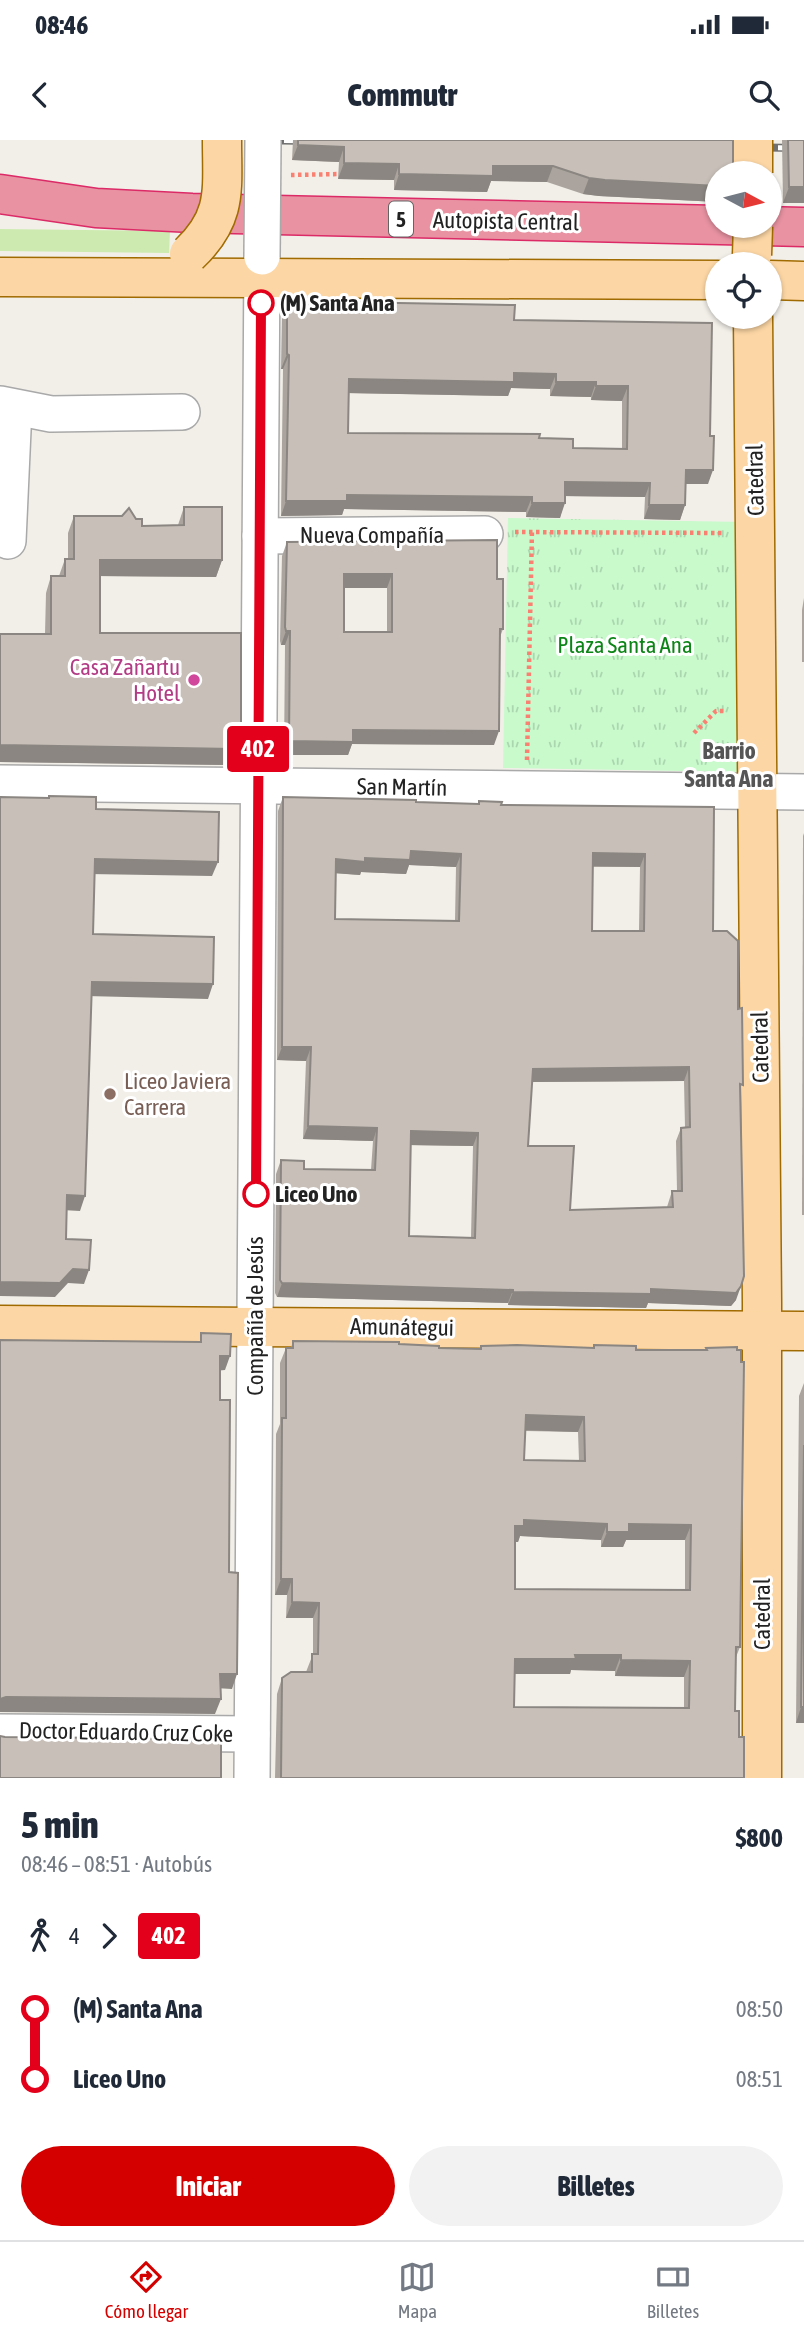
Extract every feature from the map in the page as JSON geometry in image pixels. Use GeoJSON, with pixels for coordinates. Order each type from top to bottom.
{"type":"FeatureCollection","features":[{"type":"Feature","properties":{"kind":"highway","name":"Autopista Central"},"geometry":{"type":"LineString","coordinates":[[0,194],[96,208],[192,213],[804,227]]}},
{"type":"Feature","properties":{"kind":"main road"},"geometry":{"type":"LineString","coordinates":[[178,266],[211,229],[220,209],[222,140]]}},
{"type":"Feature","properties":{"kind":"main road"},"geometry":{"type":"LineString","coordinates":[[753,161],[754,140]]}},
{"type":"Feature","properties":{"kind":"main road"},"geometry":{"type":"LineString","coordinates":[[0,277],[178,266],[705,280]]}},
{"type":"Feature","properties":{"kind":"main road"},"geometry":{"type":"LineString","coordinates":[[782,269],[804,281]]}},
{"type":"Feature","properties":{"kind":"main road","name":"Catedral"},"geometry":{"type":"LineString","coordinates":[[753,329],[762,1331],[762,1778]]}},
{"type":"Feature","properties":{"kind":"main road","name":"Amunátegui"},"geometry":{"type":"LineString","coordinates":[[0,1325],[804,1331]]}},
{"type":"Feature","properties":{"kind":"street","name":"Compañía de Jesús"},"geometry":{"type":"LineString","coordinates":[[252,1778],[263,140]]}},
{"type":"Feature","properties":{"kind":"street"},"geometry":{"type":"LineString","coordinates":[[8,541],[7,406],[51,414],[182,412]]}},
{"type":"Feature","properties":{"kind":"street","name":"Nueva Compañía"},"geometry":{"type":"LineString","coordinates":[[260,536],[485,534]]}},
{"type":"Feature","properties":{"kind":"street","name":"San Martín"},"geometry":{"type":"LineString","coordinates":[[0,783],[804,792]]}},
{"type":"Feature","properties":{"kind":"street","name":"Doctor Eduardo Cruz Coke"},"geometry":{"type":"LineString","coordinates":[[0,1732],[252,1734]]}},
{"type":"Feature","properties":{"kind":"path"},"geometry":{"type":"LineString","coordinates":[[286,175],[353,174]]}},
{"type":"Feature","properties":{"kind":"path"},"geometry":{"type":"LineString","coordinates":[[527,788],[532,530],[756,534]]}},
{"type":"Feature","properties":{"kind":"path"},"geometry":{"type":"LineString","coordinates":[[694,733],[716,711]]}},
{"type":"Feature","properties":{"kind":"green space"},"geometry":{"type":"Polygon","coordinates":[[[0,229],[170,231],[169,253],[0,251],[0,229]]]}},
{"type":"Feature","properties":{"kind":"green space","name":"Plaza Santa Ana"},"geometry":{"type":"Polygon","coordinates":[[[508,518],[746,522],[742,772],[503,768],[508,518]]]}},
{"type":"Feature","properties":{"kind":"building"},"geometry":{"type":"Polygon","coordinates":[[[298,140],[733,140],[733,161],[705,161],[705,185],[589,178],[553,166],[493,166],[493,176],[399,174],[399,164],[344,163],[344,147],[298,145],[298,140]]]}},
{"type":"Feature","properties":{"kind":"building"},"geometry":{"type":"Polygon","coordinates":[[[788,140],[804,140],[804,187],[789,187],[788,140]]]}},
{"type":"Feature","properties":{"kind":"building"},"geometry":{"type":"Polygon","coordinates":[[[287,301],[515,305],[514,320],[705,323],[705,329],[712,329],[710,436],[714,436],[713,470],[686,470],[685,505],[649,505],[650,483],[565,482],[565,503],[532,503],[532,497],[347,495],[347,501],[286,501],[289,355],[287,301]],[[514,373],[514,382],[349,379],[348,433],[540,434],[539,438],[573,439],[573,448],[627,449],[628,386],[596,386],[596,382],[556,382],[556,374],[514,373]]]}},
{"type":"Feature","properties":{"kind":"building"},"geometry":{"type":"Polygon","coordinates":[[[184,507],[222,507],[222,560],[100,560],[100,633],[241,633],[241,743],[234,749],[0,745],[0,634],[51,634],[51,576],[65,576],[65,559],[74,559],[74,516],[122,516],[129,508],[136,519],[142,519],[142,526],[184,525],[184,507]]]}},
{"type":"Feature","properties":{"kind":"building"},"geometry":{"type":"Polygon","coordinates":[[[497,540],[497,579],[503,579],[499,731],[353,730],[353,742],[289,741],[290,631],[286,631],[285,627],[287,542],[497,540]],[[344,574],[344,632],[392,632],[392,574],[344,574]]]}},
{"type":"Feature","properties":{"kind":"building"},"geometry":{"type":"Polygon","coordinates":[[[0,797],[96,797],[96,809],[219,812],[218,862],[95,859],[93,934],[214,937],[213,984],[92,982],[85,1196],[67,1195],[66,1239],[91,1240],[89,1270],[73,1269],[60,1283],[0,1282],[0,797]]]}},
{"type":"Feature","properties":{"kind":"building"},"geometry":{"type":"Polygon","coordinates":[[[283,797],[479,804],[479,801],[502,802],[501,805],[714,807],[713,931],[727,931],[738,941],[738,1009],[742,1008],[743,1085],[740,1084],[744,1276],[741,1286],[736,1293],[651,1289],[651,1294],[513,1292],[282,1283],[281,1160],[304,1161],[304,1169],[375,1170],[377,1128],[308,1126],[311,1047],[282,1047],[283,797]],[[411,851],[410,860],[365,858],[365,862],[336,859],[335,919],[459,921],[461,854],[411,851]],[[593,853],[592,931],[644,931],[645,854],[593,853]],[[689,1067],[533,1069],[528,1146],[574,1146],[570,1210],[673,1207],[672,1191],[682,1191],[681,1128],[690,1127],[689,1067]],[[411,1131],[409,1236],[475,1238],[478,1133],[411,1131]]]}},
{"type":"Feature","properties":{"kind":"building"},"geometry":{"type":"Polygon","coordinates":[[[201,1333],[231,1334],[230,1356],[220,1356],[220,1400],[230,1400],[229,1572],[238,1573],[237,1674],[220,1674],[221,1699],[0,1699],[0,1340],[201,1342],[201,1333]]]}},
{"type":"Feature","properties":{"kind":"building"},"geometry":{"type":"Polygon","coordinates":[[[293,1341],[399,1342],[439,1348],[481,1349],[481,1346],[517,1345],[594,1348],[594,1345],[636,1346],[636,1350],[707,1350],[706,1348],[737,1347],[737,1350],[741,1350],[741,1362],[744,1362],[740,1647],[736,1647],[735,1711],[739,1711],[739,1737],[744,1737],[744,1778],[281,1778],[282,1678],[291,1672],[312,1672],[312,1654],[318,1654],[319,1603],[292,1602],[292,1579],[281,1579],[282,1418],[286,1418],[286,1348],[293,1348],[293,1341]],[[526,1415],[524,1460],[585,1461],[584,1417],[526,1415]],[[524,1520],[524,1526],[515,1526],[515,1589],[690,1590],[691,1525],[629,1524],[629,1532],[607,1532],[607,1524],[524,1520]],[[575,1655],[576,1659],[515,1659],[514,1707],[689,1708],[690,1661],[621,1660],[621,1655],[575,1655]]]}},
{"type":"Feature","properties":{"kind":"building"},"geometry":{"type":"Polygon","coordinates":[[[804,1445],[804,1707],[801,1707],[804,1445]]]}},
{"type":"Feature","properties":{"kind":"building"},"geometry":{"type":"Polygon","coordinates":[[[0,1736],[221,1739],[221,1778],[0,1778],[0,1736]]]}},
{"type":"Feature","properties":{"kind":"railway"},"geometry":{"type":"LineString","coordinates":[[252,140],[312,141]]}},
{"type":"Feature","properties":{"kind":"railway"},"geometry":{"type":"LineString","coordinates":[[714,147],[804,148]]}},
{"type":"Feature","properties":{"kind":"bus line","name":"402"},"geometry":{"type":"LineString","coordinates":[[256,1194],[261,303]]}},
{"type":"Feature","properties":{"kind":"place","name":"(M) Santa Ana"},"geometry":{"type":"Point","coordinates":[261,303]}},
{"type":"Feature","properties":{"kind":"place","name":"Casa Zañartu Hotel"},"geometry":{"type":"Point","coordinates":[194,680]}},
{"type":"Feature","properties":{"kind":"place","name":"Liceo Javiera Carrera"},"geometry":{"type":"Point","coordinates":[110,1094]}},
{"type":"Feature","properties":{"kind":"place","name":"Liceo Uno"},"geometry":{"type":"Point","coordinates":[256,1194]}},
{"type":"Feature","properties":{"kind":"district","name":"Barrio Santa Ana"},"geometry":{"type":"Point","coordinates":[729,764]}}]}
